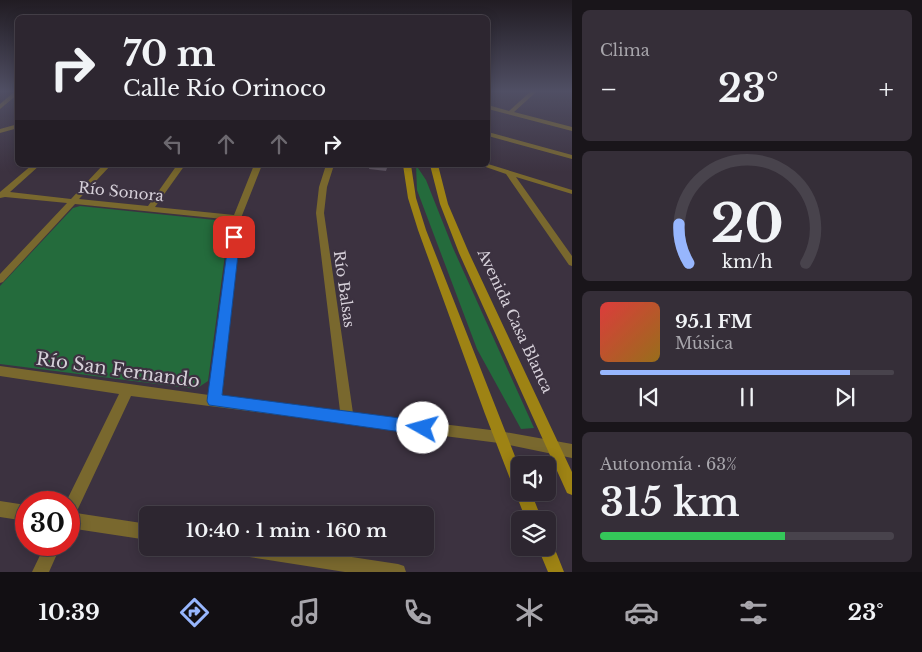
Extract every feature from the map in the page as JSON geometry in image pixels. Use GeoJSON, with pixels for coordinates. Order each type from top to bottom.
{"type":"FeatureCollection","features":[{"type":"Feature","properties":{"kind":"street"},"geometry":{"type":"LineString","coordinates":[[532,119],[572,129]]}},
{"type":"Feature","properties":{"kind":"street"},"geometry":{"type":"LineString","coordinates":[[0,131],[15,127]]}},
{"type":"Feature","properties":{"kind":"street"},"geometry":{"type":"LineString","coordinates":[[490,135],[572,157]]}},
{"type":"Feature","properties":{"kind":"street"},"geometry":{"type":"LineString","coordinates":[[1,195],[34,167]]}},
{"type":"Feature","properties":{"kind":"street"},"geometry":{"type":"LineString","coordinates":[[0,280],[105,167]]}},
{"type":"Feature","properties":{"kind":"street"},"geometry":{"type":"LineString","coordinates":[[150,209],[180,167]]}},
{"type":"Feature","properties":{"kind":"street"},"geometry":{"type":"LineString","coordinates":[[214,401],[237,218],[257,167]]}},
{"type":"Feature","properties":{"kind":"street","name":"Río Balsas"},"geometry":{"type":"LineString","coordinates":[[329,167],[323,187],[320,213],[347,418]]}},
{"type":"Feature","properties":{"kind":"street"},"geometry":{"type":"LineString","coordinates":[[407,167],[412,195],[423,231],[511,465]]}},
{"type":"Feature","properties":{"kind":"street","name":"Avenida Casa Blanca"},"geometry":{"type":"LineString","coordinates":[[433,167],[444,204],[464,253],[572,488]]}},
{"type":"Feature","properties":{"kind":"street"},"geometry":{"type":"LineString","coordinates":[[490,167],[572,192]]}},
{"type":"Feature","properties":{"kind":"street"},"geometry":{"type":"LineString","coordinates":[[510,174],[572,263]]}},
{"type":"Feature","properties":{"kind":"street","name":"Río Sonora"},"geometry":{"type":"LineString","coordinates":[[1,195],[237,218]]}},
{"type":"Feature","properties":{"kind":"street","name":"Río San Fernando"},"geometry":{"type":"LineString","coordinates":[[0,371],[127,390],[499,437],[572,451]]}},
{"type":"Feature","properties":{"kind":"street"},"geometry":{"type":"LineString","coordinates":[[79,491],[127,390]]}},
{"type":"Feature","properties":{"kind":"street"},"geometry":{"type":"LineString","coordinates":[[0,509],[15,511]]}},
{"type":"Feature","properties":{"kind":"street"},"geometry":{"type":"LineString","coordinates":[[80,522],[139,531]]}},
{"type":"Feature","properties":{"kind":"street"},"geometry":{"type":"LineString","coordinates":[[40,572],[48,556]]}},
{"type":"Feature","properties":{"kind":"street"},"geometry":{"type":"LineString","coordinates":[[295,556],[398,572]]}},
{"type":"Feature","properties":{"kind":"street"},"geometry":{"type":"LineString","coordinates":[[549,556],[556,572]]}},
{"type":"Feature","properties":{"kind":"green space"},"geometry":{"type":"Polygon","coordinates":[[[416,167],[426,180],[453,248],[534,428],[521,429],[477,349],[417,190],[416,167]]]}},
{"type":"Feature","properties":{"kind":"green space"},"geometry":{"type":"Polygon","coordinates":[[[80,206],[225,221],[229,225],[208,381],[196,389],[0,364],[0,286],[73,208],[80,206]]]}},
{"type":"Feature","properties":{"kind":"route"},"geometry":{"type":"LineString","coordinates":[[234,237],[214,401],[423,428]]}}]}
